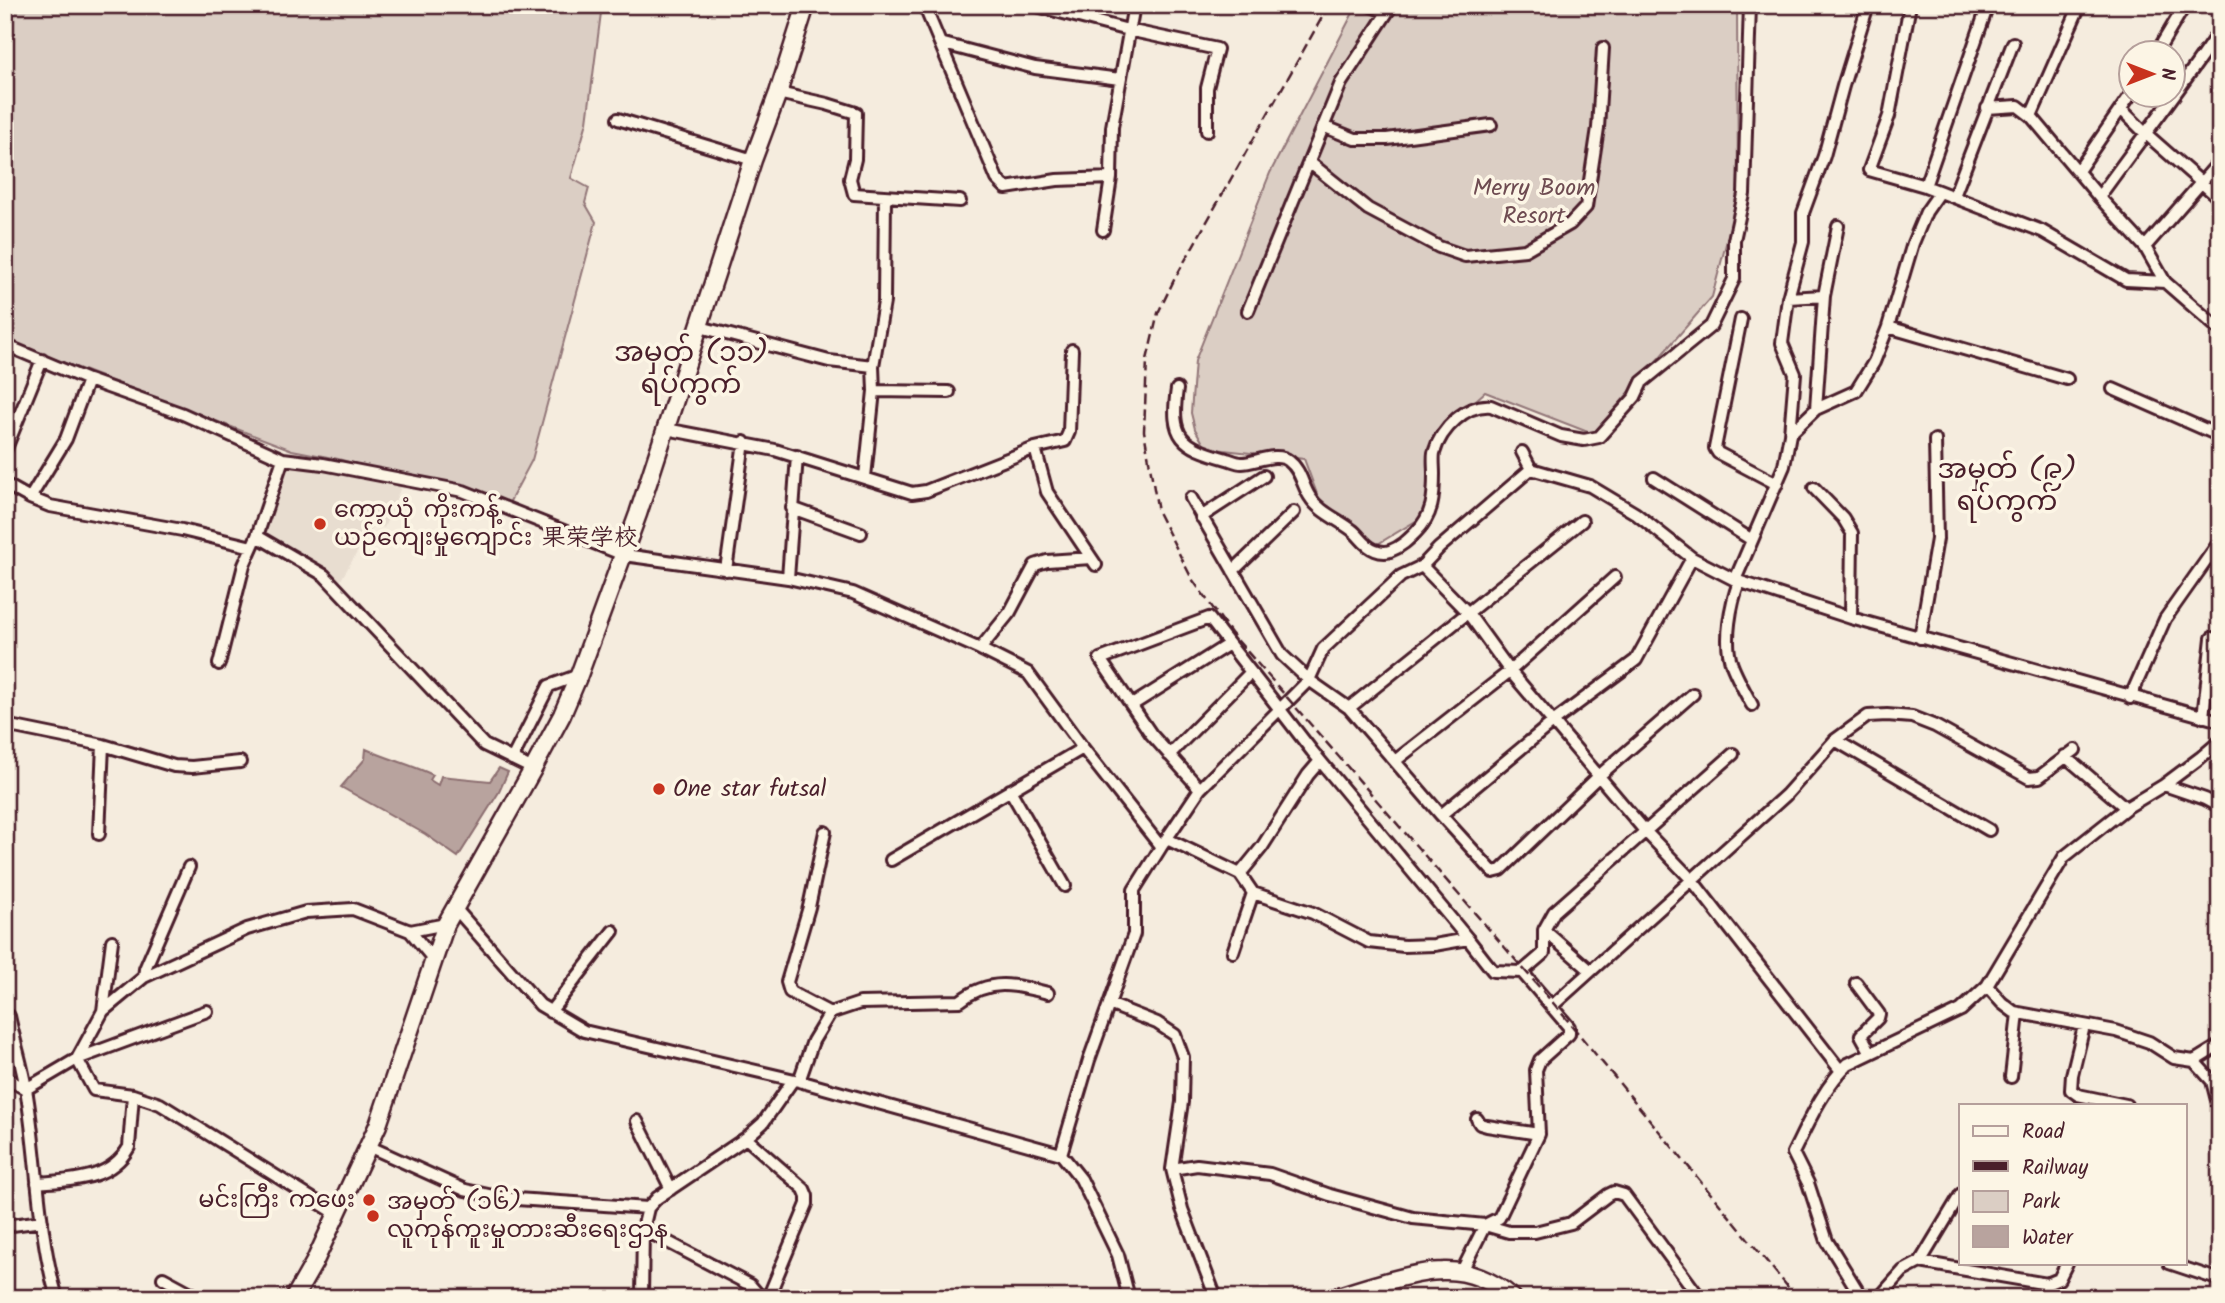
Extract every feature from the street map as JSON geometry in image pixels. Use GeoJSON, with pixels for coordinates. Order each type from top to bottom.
{"type":"FeatureCollection","features":[{"type":"Feature","properties":{"kind":"main road"},"geometry":{"type":"LineString","coordinates":[[294,1298],[314,1263],[368,1146],[411,1030],[446,924],[562,715],[579,675],[624,555],[806,5]]}},
{"type":"Feature","properties":{"kind":"main road"},"geometry":{"type":"LineString","coordinates":[[1332,1298],[1409,1277],[1443,1271],[1481,1278],[1513,1298]]}},
{"type":"Feature","properties":{"kind":"street"},"geometry":{"type":"LineString","coordinates":[[924,5],[1002,186],[1006,188],[1058,180],[1111,178]]}},
{"type":"Feature","properties":{"kind":"street"},"geometry":{"type":"LineString","coordinates":[[1033,5],[1217,50],[1207,88],[1207,131]]}},
{"type":"Feature","properties":{"kind":"street"},"geometry":{"type":"LineString","coordinates":[[1103,230],[1111,178],[1112,127],[1134,5]]}},
{"type":"Feature","properties":{"kind":"street"},"geometry":{"type":"LineString","coordinates":[[1248,311],[1341,83],[1389,9],[1369,5]]}},
{"type":"Feature","properties":{"kind":"street"},"geometry":{"type":"LineString","coordinates":[[1177,389],[1175,418],[1182,439],[1196,449],[1241,463],[1282,457],[1288,460],[1301,475],[1311,498],[1319,508],[1354,531],[1364,544],[1386,553],[1402,545],[1428,518],[1433,497],[1434,453],[1439,441],[1463,412],[1481,405],[1491,406],[1561,436],[1584,440],[1599,437],[1635,397],[1642,383],[1711,327],[1734,279],[1734,240],[1744,194],[1750,5]]}},
{"type":"Feature","properties":{"kind":"street"},"geometry":{"type":"LineString","coordinates":[[1752,705],[1731,663],[1728,646],[1732,602],[1752,540],[1784,466],[1790,435],[1795,374],[1782,343],[1788,298],[1803,242],[1803,214],[1824,156],[1868,5]]}},
{"type":"Feature","properties":{"kind":"street"},"geometry":{"type":"LineString","coordinates":[[1910,5],[1889,116],[1870,170],[1954,196],[2042,231],[2126,280],[2165,282]]}},
{"type":"Feature","properties":{"kind":"street"},"geometry":{"type":"LineString","coordinates":[[1925,186],[1988,5]]}},
{"type":"Feature","properties":{"kind":"street"},"geometry":{"type":"LineString","coordinates":[[2031,116],[2080,5]]}},
{"type":"Feature","properties":{"kind":"street"},"geometry":{"type":"LineString","coordinates":[[2165,38],[2185,5]]}},
{"type":"Feature","properties":{"kind":"street"},"geometry":{"type":"LineString","coordinates":[[2099,197],[2144,133],[2190,75],[2220,30]]}},
{"type":"Feature","properties":{"kind":"street"},"geometry":{"type":"LineString","coordinates":[[940,43],[1035,68],[1120,79]]}},
{"type":"Feature","properties":{"kind":"street"},"geometry":{"type":"LineString","coordinates":[[1954,196],[2013,43]]}},
{"type":"Feature","properties":{"kind":"street"},"geometry":{"type":"LineString","coordinates":[[1309,162],[1368,209],[1440,247],[1465,256],[1525,250],[1570,225],[1586,207],[1598,128],[1603,48]]}},
{"type":"Feature","properties":{"kind":"street"},"geometry":{"type":"LineString","coordinates":[[778,93],[856,113],[855,159],[850,179],[855,194],[960,201]]}},
{"type":"Feature","properties":{"kind":"street"},"geometry":{"type":"LineString","coordinates":[[1987,108],[2018,106],[2031,116],[2145,247],[2165,282],[2220,330]]}},
{"type":"Feature","properties":{"kind":"street"},"geometry":{"type":"LineString","coordinates":[[2078,171],[2121,109],[2144,133],[2220,200]]}},
{"type":"Feature","properties":{"kind":"street"},"geometry":{"type":"LineString","coordinates":[[618,118],[753,160]]}},
{"type":"Feature","properties":{"kind":"street"},"geometry":{"type":"LineString","coordinates":[[1323,126],[1355,139],[1387,139],[1491,125]]}},
{"type":"Feature","properties":{"kind":"street"},"geometry":{"type":"LineString","coordinates":[[2145,247],[2220,161]]}},
{"type":"Feature","properties":{"kind":"street"},"geometry":{"type":"LineString","coordinates":[[1790,435],[1816,410],[1856,391],[1874,362],[1888,327],[1913,243],[1926,212],[1940,192]]}},
{"type":"Feature","properties":{"kind":"street"},"geometry":{"type":"LineString","coordinates":[[865,477],[874,391],[873,366],[884,302],[885,197]]}},
{"type":"Feature","properties":{"kind":"street"},"geometry":{"type":"LineString","coordinates":[[1816,410],[1824,296],[1838,226]]}},
{"type":"Feature","properties":{"kind":"street"},"geometry":{"type":"LineString","coordinates":[[1788,298],[1824,296]]}},
{"type":"Feature","properties":{"kind":"street"},"geometry":{"type":"LineString","coordinates":[[1741,319],[1715,448],[1718,453],[1777,484]]}},
{"type":"Feature","properties":{"kind":"street"},"geometry":{"type":"LineString","coordinates":[[699,327],[829,361],[873,366]]}},
{"type":"Feature","properties":{"kind":"street"},"geometry":{"type":"LineString","coordinates":[[1888,327],[2067,379]]}},
{"type":"Feature","properties":{"kind":"street"},"geometry":{"type":"LineString","coordinates":[[5,345],[88,380],[183,414],[283,459],[463,491],[624,555],[788,578],[853,593],[1028,673],[1083,748],[1164,843],[1240,874],[1253,893],[1313,913],[1369,942],[1404,946],[1434,945],[1468,939]]}},
{"type":"Feature","properties":{"kind":"street"},"geometry":{"type":"LineString","coordinates":[[666,429],[744,442],[912,493],[926,491],[1035,448],[1065,441],[1069,432],[1072,350]]}},
{"type":"Feature","properties":{"kind":"street"},"geometry":{"type":"LineString","coordinates":[[5,451],[42,360]]}},
{"type":"Feature","properties":{"kind":"street"},"geometry":{"type":"LineString","coordinates":[[30,498],[65,439],[88,380]]}},
{"type":"Feature","properties":{"kind":"street"},"geometry":{"type":"LineString","coordinates":[[2113,389],[2220,436]]}},
{"type":"Feature","properties":{"kind":"street"},"geometry":{"type":"LineString","coordinates":[[874,391],[949,392]]}},
{"type":"Feature","properties":{"kind":"street"},"geometry":{"type":"LineString","coordinates":[[1920,638],[1937,539],[1934,440]]}},
{"type":"Feature","properties":{"kind":"street"},"geometry":{"type":"LineString","coordinates":[[726,570],[744,442]]}},
{"type":"Feature","properties":{"kind":"street"},"geometry":{"type":"LineString","coordinates":[[980,649],[1010,612],[1035,565],[1047,561],[1093,561],[1047,492],[1035,448]]}},
{"type":"Feature","properties":{"kind":"street"},"geometry":{"type":"LineString","coordinates":[[1522,452],[1531,469],[1590,486],[1635,513],[1692,558],[1737,581],[1851,618],[2220,721]]}},
{"type":"Feature","properties":{"kind":"street"},"geometry":{"type":"LineString","coordinates":[[788,578],[797,456]]}},
{"type":"Feature","properties":{"kind":"street"},"geometry":{"type":"LineString","coordinates":[[219,664],[244,565],[257,536],[283,459]]}},
{"type":"Feature","properties":{"kind":"street"},"geometry":{"type":"LineString","coordinates":[[1061,1154],[1089,1060],[1134,934],[1134,890],[1200,789],[1309,680],[1323,649],[1401,576],[1422,566],[1439,548],[1531,469]]}},
{"type":"Feature","properties":{"kind":"street"},"geometry":{"type":"LineString","coordinates":[[1201,517],[1264,476]]}},
{"type":"Feature","properties":{"kind":"street"},"geometry":{"type":"LineString","coordinates":[[1654,478],[1752,540]]}},
{"type":"Feature","properties":{"kind":"street"},"geometry":{"type":"LineString","coordinates":[[5,484],[50,506],[182,530],[252,547]]}},
{"type":"Feature","properties":{"kind":"street"},"geometry":{"type":"LineString","coordinates":[[1814,488],[1843,518],[1852,533],[1851,618]]}},
{"type":"Feature","properties":{"kind":"street"},"geometry":{"type":"LineString","coordinates":[[1191,498],[1282,655],[1309,680],[1349,708],[1493,872],[1501,870],[1600,775],[1693,694]]}},
{"type":"Feature","properties":{"kind":"street"},"geometry":{"type":"LineString","coordinates":[[792,508],[861,533]]}},
{"type":"Feature","properties":{"kind":"street"},"geometry":{"type":"LineString","coordinates":[[1233,571],[1294,512]]}},
{"type":"Feature","properties":{"kind":"street"},"geometry":{"type":"LineString","coordinates":[[1349,708],[1582,521]]}},
{"type":"Feature","properties":{"kind":"street"},"geometry":{"type":"LineString","coordinates":[[257,536],[324,575],[484,745],[533,769]]}},
{"type":"Feature","properties":{"kind":"street"},"geometry":{"type":"LineString","coordinates":[[2130,698],[2165,619],[2220,541]]}},
{"type":"Feature","properties":{"kind":"street"},"geometry":{"type":"LineString","coordinates":[[1441,815],[1553,722],[1636,660],[1692,558]]}},
{"type":"Feature","properties":{"kind":"street"},"geometry":{"type":"LineString","coordinates":[[1422,566],[1468,613],[1510,671],[1646,832],[1692,880],[1841,1071]]}},
{"type":"Feature","properties":{"kind":"street"},"geometry":{"type":"LineString","coordinates":[[1395,761],[1510,671],[1615,577]]}},
{"type":"Feature","properties":{"kind":"street"},"geometry":{"type":"LineString","coordinates":[[1200,789],[1151,734],[1100,659],[1209,618],[1320,761],[1493,971],[1522,972],[1544,953],[1544,930],[1554,912],[1733,754]]}},
{"type":"Feature","properties":{"kind":"street"},"geometry":{"type":"LineString","coordinates":[[2203,717],[2212,638]]}},
{"type":"Feature","properties":{"kind":"street"},"geometry":{"type":"LineString","coordinates":[[1132,705],[1229,644]]}},
{"type":"Feature","properties":{"kind":"street"},"geometry":{"type":"LineString","coordinates":[[1169,755],[1251,672]]}},
{"type":"Feature","properties":{"kind":"street"},"geometry":{"type":"LineString","coordinates":[[512,759],[549,686],[579,675]]}},
{"type":"Feature","properties":{"kind":"street"},"geometry":{"type":"LineString","coordinates":[[1552,1006],[1786,795],[1835,740],[1868,716],[1912,717],[1934,726],[2029,778],[2039,776],[2070,753],[2126,808]]}},
{"type":"Feature","properties":{"kind":"street"},"geometry":{"type":"LineString","coordinates":[[5,725],[103,745],[174,766],[240,762]]}},
{"type":"Feature","properties":{"kind":"street"},"geometry":{"type":"LineString","coordinates":[[1835,740],[1989,830]]}},
{"type":"Feature","properties":{"kind":"street"},"geometry":{"type":"LineString","coordinates":[[1862,1298],[1827,1241],[1808,1183],[1793,1153],[1813,1114],[1848,1064],[1961,1010],[1987,986],[2064,857],[2126,808],[2164,785],[2220,741]]}},
{"type":"Feature","properties":{"kind":"street"},"geometry":{"type":"LineString","coordinates":[[99,834],[103,745]]}},
{"type":"Feature","properties":{"kind":"street"},"geometry":{"type":"LineString","coordinates":[[891,860],[1083,748]]}},
{"type":"Feature","properties":{"kind":"street"},"geometry":{"type":"LineString","coordinates":[[1240,874],[1320,761]]}},
{"type":"Feature","properties":{"kind":"street"},"geometry":{"type":"LineString","coordinates":[[2164,785],[2220,807]]}},
{"type":"Feature","properties":{"kind":"street"},"geometry":{"type":"LineString","coordinates":[[1010,790],[1065,886]]}},
{"type":"Feature","properties":{"kind":"street"},"geometry":{"type":"LineString","coordinates":[[825,832],[809,907],[787,982],[790,992],[830,1013]]}},
{"type":"Feature","properties":{"kind":"street"},"geometry":{"type":"LineString","coordinates":[[144,977],[145,969],[189,867]]}},
{"type":"Feature","properties":{"kind":"street"},"geometry":{"type":"LineString","coordinates":[[1233,952],[1253,893]]}},
{"type":"Feature","properties":{"kind":"street"},"geometry":{"type":"LineString","coordinates":[[455,908],[540,1004],[584,1031],[796,1081],[1061,1154],[1081,1179],[1118,1255],[1129,1298]]}},
{"type":"Feature","properties":{"kind":"street"},"geometry":{"type":"LineString","coordinates":[[103,1011],[144,977],[247,929],[306,912],[353,909],[410,931],[434,960]]}},
{"type":"Feature","properties":{"kind":"street"},"geometry":{"type":"LineString","coordinates":[[410,931],[446,924]]}},
{"type":"Feature","properties":{"kind":"street"},"geometry":{"type":"LineString","coordinates":[[1544,930],[1591,971]]}},
{"type":"Feature","properties":{"kind":"street"},"geometry":{"type":"LineString","coordinates":[[550,1012],[613,931]]}},
{"type":"Feature","properties":{"kind":"street"},"geometry":{"type":"LineString","coordinates":[[77,1059],[103,1011],[112,941]]}},
{"type":"Feature","properties":{"kind":"street"},"geometry":{"type":"LineString","coordinates":[[1461,1273],[1485,1225],[1499,1218],[1539,1134],[1536,1070],[1540,1059],[1569,1034],[1569,1027],[1522,972]]}},
{"type":"Feature","properties":{"kind":"street"},"geometry":{"type":"LineString","coordinates":[[1856,983],[1879,1014],[1861,1035],[1871,1053]]}},
{"type":"Feature","properties":{"kind":"street"},"geometry":{"type":"LineString","coordinates":[[642,1298],[643,1229],[648,1208],[657,1198],[747,1138],[763,1123],[796,1081],[813,1041],[830,1013],[860,1003],[960,1001],[984,986],[1021,986],[1048,993]]}},
{"type":"Feature","properties":{"kind":"street"},"geometry":{"type":"LineString","coordinates":[[1987,986],[2002,1003],[2018,1013],[2134,1036],[2174,1058],[2194,1061],[2213,1081],[2220,1112]]}},
{"type":"Feature","properties":{"kind":"street"},"geometry":{"type":"LineString","coordinates":[[1109,1004],[1157,1023],[1175,1035],[1183,1057],[1182,1102],[1172,1169],[1182,1209],[1216,1298]]}},
{"type":"Feature","properties":{"kind":"street"},"geometry":{"type":"LineString","coordinates":[[26,1088],[77,1059],[207,1011]]}},
{"type":"Feature","properties":{"kind":"street"},"geometry":{"type":"LineString","coordinates":[[2011,1077],[2018,1013]]}},
{"type":"Feature","properties":{"kind":"street"},"geometry":{"type":"LineString","coordinates":[[9,1016],[26,1088],[42,1220],[50,1273],[57,1298]]}},
{"type":"Feature","properties":{"kind":"street"},"geometry":{"type":"LineString","coordinates":[[2084,1026],[2071,1090],[2078,1095],[2121,1104]]}},
{"type":"Feature","properties":{"kind":"street"},"geometry":{"type":"LineString","coordinates":[[2194,1061],[2220,1045]]}},
{"type":"Feature","properties":{"kind":"street"},"geometry":{"type":"LineString","coordinates":[[77,1059],[94,1090],[133,1095],[160,1104],[337,1214]]}},
{"type":"Feature","properties":{"kind":"street"},"geometry":{"type":"LineString","coordinates":[[5,1078],[26,1088]]}},
{"type":"Feature","properties":{"kind":"street"},"geometry":{"type":"LineString","coordinates":[[37,1183],[97,1175],[125,1155],[129,1147],[133,1095]]}},
{"type":"Feature","properties":{"kind":"street"},"geometry":{"type":"LineString","coordinates":[[1477,1119],[1480,1124],[1487,1126],[1539,1134]]}},
{"type":"Feature","properties":{"kind":"street"},"geometry":{"type":"LineString","coordinates":[[637,1121],[671,1189]]}},
{"type":"Feature","properties":{"kind":"street"},"geometry":{"type":"LineString","coordinates":[[747,1138],[804,1189],[807,1196],[807,1204],[768,1298]]}},
{"type":"Feature","properties":{"kind":"street"},"geometry":{"type":"LineString","coordinates":[[368,1146],[477,1193],[502,1198],[648,1208]]}},
{"type":"Feature","properties":{"kind":"street"},"geometry":{"type":"LineString","coordinates":[[1172,1169],[1197,1165],[1270,1174],[1330,1195],[1413,1218],[1485,1225],[1509,1233],[1535,1232],[1571,1223],[1614,1192],[1624,1195],[1700,1298]]}},
{"type":"Feature","properties":{"kind":"street"},"geometry":{"type":"LineString","coordinates":[[1880,1298],[1903,1271],[1920,1262],[1959,1197]]}},
{"type":"Feature","properties":{"kind":"street"},"geometry":{"type":"LineString","coordinates":[[5,1226],[42,1220]]}},
{"type":"Feature","properties":{"kind":"street"},"geometry":{"type":"LineString","coordinates":[[643,1229],[750,1285],[761,1298]]}},
{"type":"Feature","properties":{"kind":"street"},"geometry":{"type":"LineString","coordinates":[[1920,1262],[1972,1267],[2047,1284],[2059,1279],[2066,1264]]}},
{"type":"Feature","properties":{"kind":"street"},"geometry":{"type":"LineString","coordinates":[[2172,1264],[2220,1280]]}},
{"type":"Feature","properties":{"kind":"street"},"geometry":{"type":"LineString","coordinates":[[163,1278],[200,1298]]}},
{"type":"Feature","properties":{"kind":"shaded area","name":"ကော့ယုံ ကိုးကန့် ယဉ်ကျေးမှုကျောင်း 果荣学校"},"geometry":{"type":"Polygon","coordinates":[[[288,465],[401,487],[384,528],[375,522],[339,583],[268,534],[266,528],[288,465]]]}},
{"type":"Feature","properties":{"kind":"green space"},"geometry":{"type":"Polygon","coordinates":[[[5,5],[602,5],[587,122],[571,178],[589,188],[585,203],[596,222],[532,460],[508,505],[338,459],[292,450],[5,340],[5,5]]]}},
{"type":"Feature","properties":{"kind":"green space","name":"Merry Boom Resort"},"geometry":{"type":"Polygon","coordinates":[[[1357,5],[1737,5],[1738,198],[1712,297],[1593,434],[1485,392],[1447,426],[1424,516],[1376,545],[1320,502],[1304,459],[1206,448],[1195,429],[1191,413],[1195,361],[1270,173],[1357,5]]]}},
{"type":"Feature","properties":{"kind":"water"},"geometry":{"type":"Polygon","coordinates":[[[366,749],[433,775],[430,780],[438,785],[441,776],[490,781],[499,768],[508,772],[499,792],[458,857],[425,834],[341,787],[365,759],[366,749]]]}},
{"type":"Feature","properties":{"kind":"railway"},"geometry":{"type":"LineString","coordinates":[[1329,5],[1158,313],[1147,360],[1144,431],[1158,512],[1192,579],[1231,633],[1554,1004],[1797,1298]]}},
{"type":"Feature","properties":{"kind":"place","name":"ကော့ယုံ ကိုးကန့် ယဉ်ကျေးမှုကျောင်း 果荣学校"},"geometry":{"type":"Point","coordinates":[320,524]}},
{"type":"Feature","properties":{"kind":"place","name":"One star futsal"},"geometry":{"type":"Point","coordinates":[659,789]}},
{"type":"Feature","properties":{"kind":"place","name":"မင်းကြီး ကဖေး"},"geometry":{"type":"Point","coordinates":[369,1200]}},
{"type":"Feature","properties":{"kind":"place","name":"အမှတ် (၁၆) လူကုန်ကူးမှုတားဆီးရေးဌာန"},"geometry":{"type":"Point","coordinates":[373,1216]}},
{"type":"Feature","properties":{"kind":"district","name":"အမှတ် (၁၁) ရပ်ကွက်"},"geometry":{"type":"Point","coordinates":[691,369]}},
{"type":"Feature","properties":{"kind":"district","name":"အမှတ် (၉) ရပ်ကွက်"},"geometry":{"type":"Point","coordinates":[2007,486]}}]}
